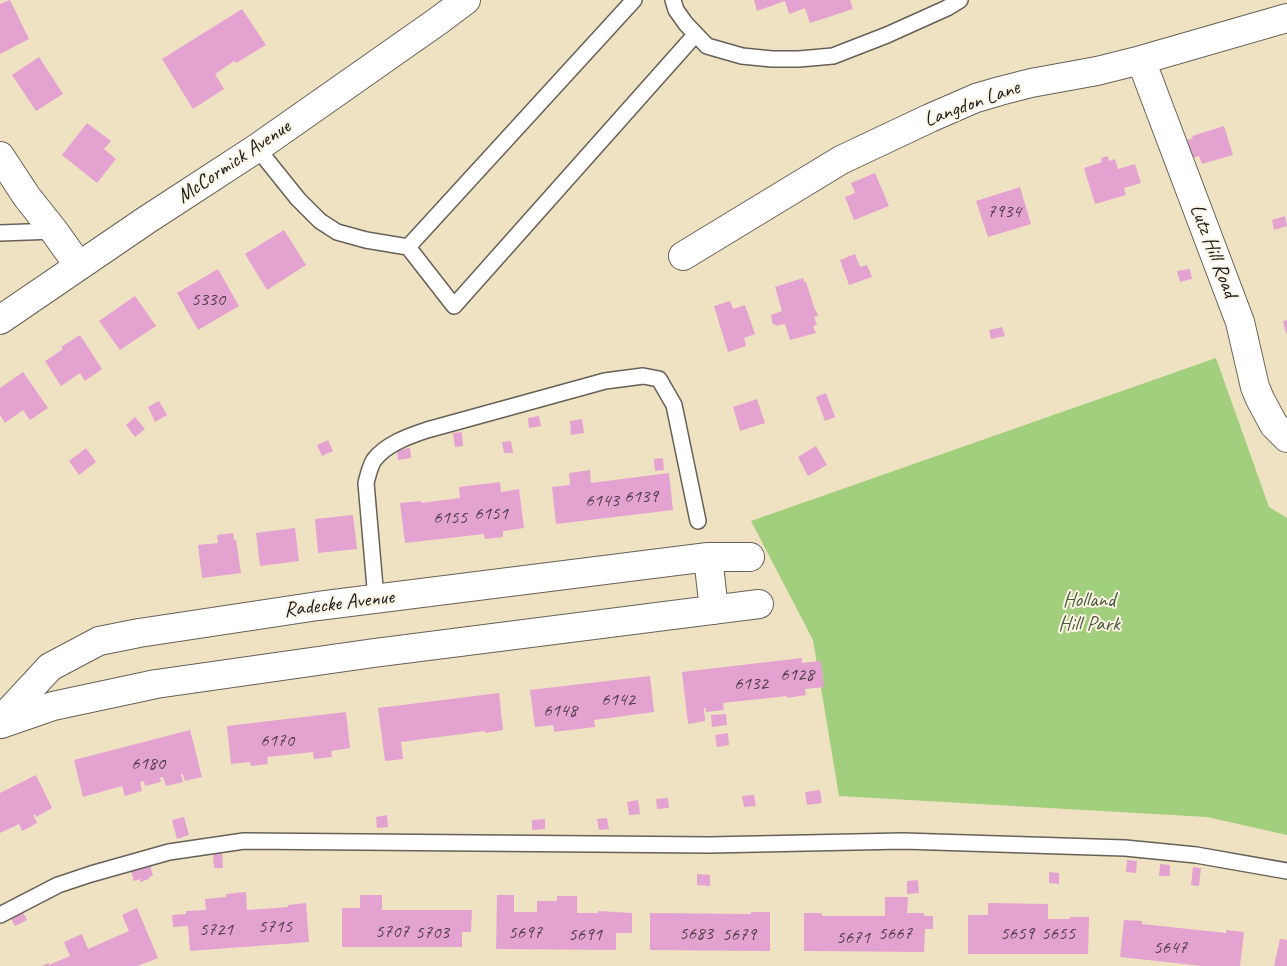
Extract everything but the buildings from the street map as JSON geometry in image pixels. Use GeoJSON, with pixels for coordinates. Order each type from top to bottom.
{"type":"FeatureCollection","features":[{"type":"Feature","properties":{"kind":"street","name":"McCormick Avenue"},"geometry":{"type":"LineString","coordinates":[[0,320],[257,148],[466,0]]}},
{"type":"Feature","properties":{"kind":"street","name":"Langdon Lane"},"geometry":{"type":"LineString","coordinates":[[683,256],[841,160],[976,98],[1031,83],[1141,60],[1287,18]]}},
{"type":"Feature","properties":{"kind":"street","name":"Lutz Hill Road"},"geometry":{"type":"LineString","coordinates":[[1141,60],[1240,322],[1255,387],[1260,400],[1274,425],[1287,438]]}},
{"type":"Feature","properties":{"kind":"street"},"geometry":{"type":"LineString","coordinates":[[0,156],[27,197],[79,266]]}},
{"type":"Feature","properties":{"kind":"street","name":"Radecke Avenue"},"geometry":{"type":"LineString","coordinates":[[0,723],[50,667],[99,641],[139,633],[318,606],[708,558],[750,557]]}},
{"type":"Feature","properties":{"kind":"street"},"geometry":{"type":"LineString","coordinates":[[708,558],[714,610]]}},
{"type":"Feature","properties":{"kind":"street","name":"Radecke Avenue"},"geometry":{"type":"LineString","coordinates":[[0,723],[53,706],[156,684],[374,653],[759,604]]}},
{"type":"Feature","properties":{"kind":"lane"},"geometry":{"type":"LineString","coordinates":[[408,247],[634,0]]}},
{"type":"Feature","properties":{"kind":"lane"},"geometry":{"type":"LineString","coordinates":[[673,0],[676,10],[686,24],[707,46],[742,56],[772,59],[833,56],[887,35],[948,8],[960,0]]}},
{"type":"Feature","properties":{"kind":"lane"},"geometry":{"type":"LineString","coordinates":[[257,148],[298,199],[320,221],[337,232],[366,240],[408,247],[454,306],[695,35]]}},
{"type":"Feature","properties":{"kind":"lane"},"geometry":{"type":"LineString","coordinates":[[0,233],[54,231]]}},
{"type":"Feature","properties":{"kind":"lane"},"geometry":{"type":"LineString","coordinates":[[376,599],[366,483],[368,472],[374,460],[399,440],[427,430],[605,381],[643,376],[659,379],[674,405],[698,521]]}},
{"type":"Feature","properties":{"kind":"lane"},"geometry":{"type":"LineString","coordinates":[[0,915],[58,885],[92,874],[169,852],[244,841],[709,845],[903,841],[1125,848],[1196,855],[1287,871]]}},
{"type":"Feature","properties":{"kind":"green space","name":"Holland Hill Park"},"geometry":{"type":"Polygon","coordinates":[[[1216,358],[1269,507],[1287,518],[1287,835],[1207,817],[839,796],[813,640],[751,521],[1216,358]]]}}]}
